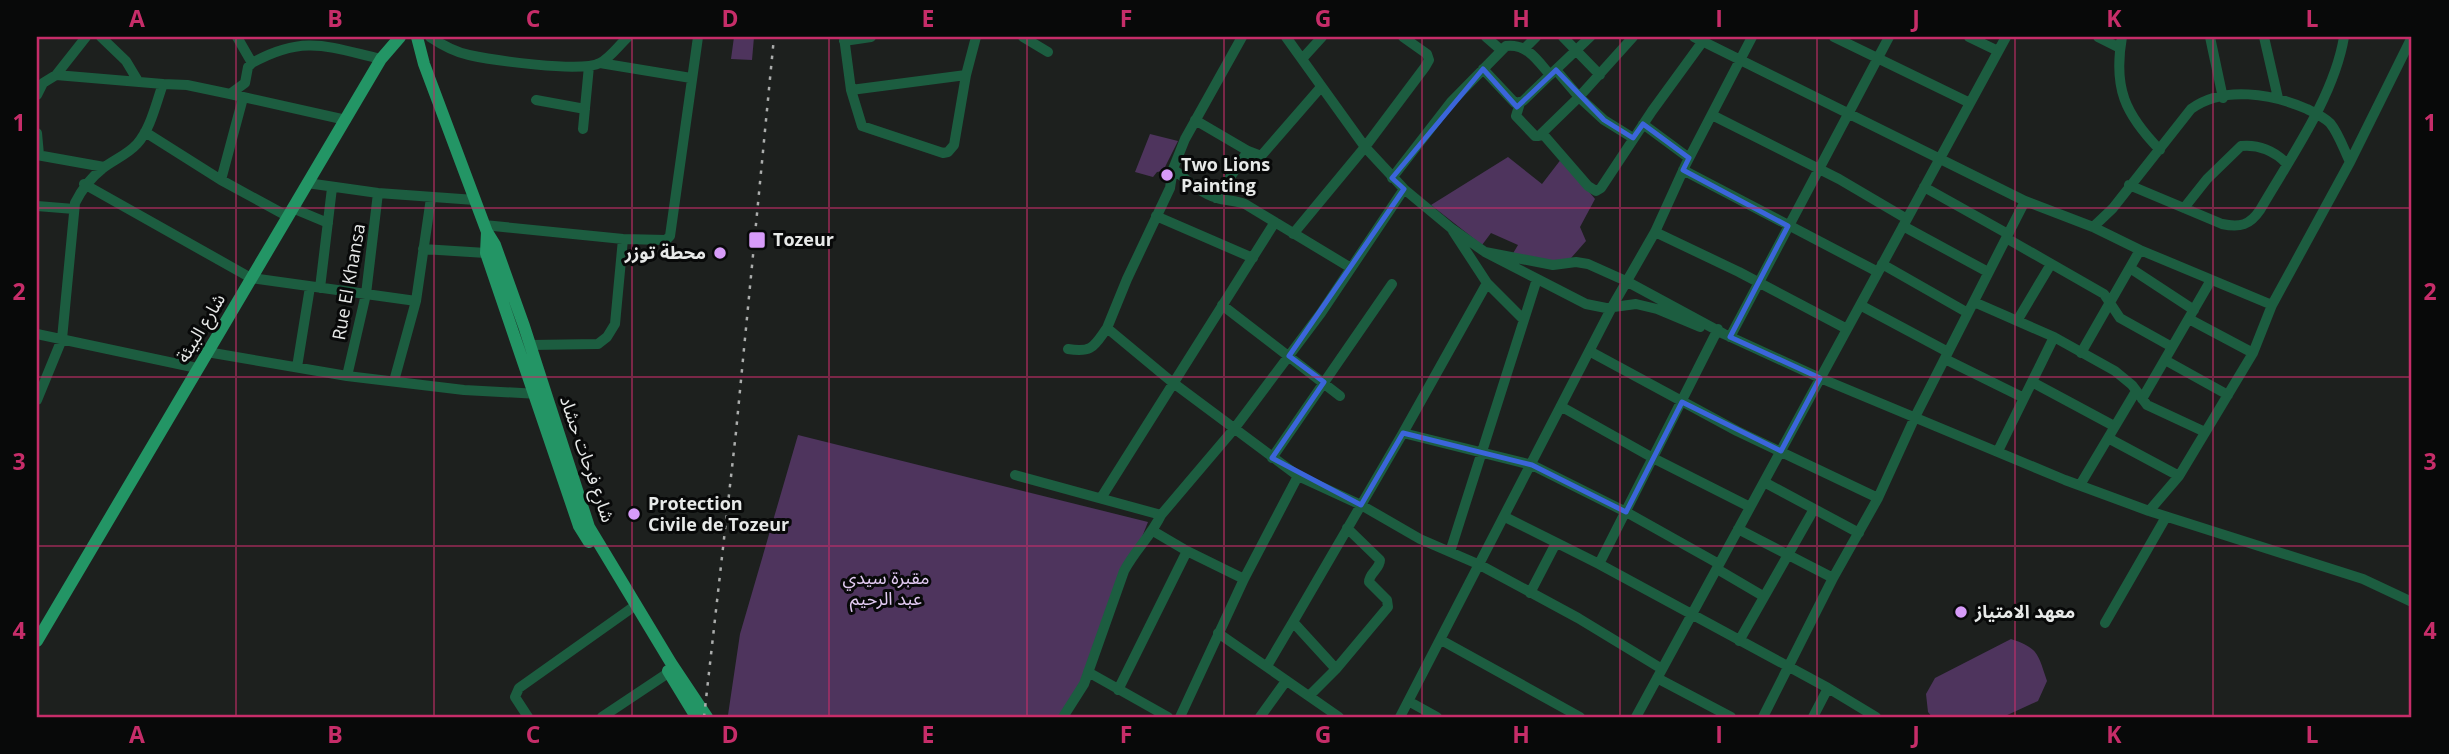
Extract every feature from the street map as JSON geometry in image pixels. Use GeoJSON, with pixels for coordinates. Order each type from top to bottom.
{"type":"FeatureCollection","features":[{"type":"Feature","properties":{"kind":"main road","name":"شارع البيئة"},"geometry":{"type":"LineString","coordinates":[[37,641],[289,212],[381,59],[400,37]]}},
{"type":"Feature","properties":{"kind":"main road","name":"شارع فرحات حشاد"},"geometry":{"type":"LineString","coordinates":[[417,37],[424,64],[485,229],[495,245],[518,328],[589,527],[668,673],[699,715]]}},
{"type":"Feature","properties":{"kind":"main road","name":"شارع فرحات حشاد"},"geometry":{"type":"LineString","coordinates":[[485,229],[485,253],[518,328],[531,345],[540,393]]}},
{"type":"Feature","properties":{"kind":"main road","name":"شارع فرحات حشاد"},"geometry":{"type":"LineString","coordinates":[[633,607],[671,663],[699,715]]}},
{"type":"Feature","properties":{"kind":"street"},"geometry":{"type":"LineString","coordinates":[[37,95],[43,83],[56,75],[86,37]]}},
{"type":"Feature","properties":{"kind":"street"},"geometry":{"type":"LineString","coordinates":[[101,37],[126,61],[138,80]]}},
{"type":"Feature","properties":{"kind":"street"},"geometry":{"type":"LineString","coordinates":[[237,37],[252,63]]}},
{"type":"Feature","properties":{"kind":"street"},"geometry":{"type":"LineString","coordinates":[[430,37],[449,50],[468,55],[535,64],[589,66],[600,63],[691,78]]}},
{"type":"Feature","properties":{"kind":"street"},"geometry":{"type":"LineString","coordinates":[[600,63],[628,37]]}},
{"type":"Feature","properties":{"kind":"street"},"geometry":{"type":"LineString","coordinates":[[485,229],[663,241],[670,236],[698,37]]}},
{"type":"Feature","properties":{"kind":"street"},"geometry":{"type":"LineString","coordinates":[[871,37],[844,39],[851,90],[859,122],[862,126],[943,153],[948,152],[954,145],[965,75],[976,37]]}},
{"type":"Feature","properties":{"kind":"street"},"geometry":{"type":"LineString","coordinates":[[1023,37],[1048,52]]}},
{"type":"Feature","properties":{"kind":"street"},"geometry":{"type":"LineString","coordinates":[[1068,349],[1084,351],[1092,348],[1107,328],[1170,188],[1173,169],[1185,138],[1242,37]]}},
{"type":"Feature","properties":{"kind":"street"},"geometry":{"type":"LineString","coordinates":[[1286,37],[1365,147],[1392,178],[1451,228],[1486,252],[1586,304],[1612,307],[1628,304],[1645,306],[1722,333]]}},
{"type":"Feature","properties":{"kind":"street"},"geometry":{"type":"LineString","coordinates":[[1302,59],[1322,37]]}},
{"type":"Feature","properties":{"kind":"street"},"geometry":{"type":"LineString","coordinates":[[1293,234],[1365,147],[1429,60],[1427,54],[1403,37]]}},
{"type":"Feature","properties":{"kind":"street"},"geometry":{"type":"LineString","coordinates":[[1486,37],[1501,50]]}},
{"type":"Feature","properties":{"kind":"street"},"geometry":{"type":"LineString","coordinates":[[1525,48],[1536,37]]}},
{"type":"Feature","properties":{"kind":"street"},"geometry":{"type":"LineString","coordinates":[[1563,37],[1600,75]]}},
{"type":"Feature","properties":{"kind":"street"},"geometry":{"type":"LineString","coordinates":[[1590,37],[1520,103],[1516,116],[1535,136],[1542,133],[1579,97],[1633,37]]}},
{"type":"Feature","properties":{"kind":"street"},"geometry":{"type":"LineString","coordinates":[[1400,717],[1612,307],[1655,232],[1689,158],[1752,37]]}},
{"type":"Feature","properties":{"kind":"street"},"geometry":{"type":"LineString","coordinates":[[1834,37],[1970,103]]}},
{"type":"Feature","properties":{"kind":"street"},"geometry":{"type":"LineString","coordinates":[[1599,564],[1682,402],[1722,333],[1758,282],[1889,37]]}},
{"type":"Feature","properties":{"kind":"street"},"geometry":{"type":"LineString","coordinates":[[1969,37],[1998,51]]}},
{"type":"Feature","properties":{"kind":"street"},"geometry":{"type":"LineString","coordinates":[[1636,717],[2006,37]]}},
{"type":"Feature","properties":{"kind":"street"},"geometry":{"type":"LineString","coordinates":[[2098,37],[2120,48]]}},
{"type":"Feature","properties":{"kind":"street"},"geometry":{"type":"LineString","coordinates":[[2122,37],[2119,68],[2121,89],[2128,110],[2138,127],[2160,150]]}},
{"type":"Feature","properties":{"kind":"street"},"geometry":{"type":"LineString","coordinates":[[2210,37],[2223,98]]}},
{"type":"Feature","properties":{"kind":"street"},"geometry":{"type":"LineString","coordinates":[[2264,37],[2278,98]]}},
{"type":"Feature","properties":{"kind":"street"},"geometry":{"type":"LineString","coordinates":[[2129,186],[2221,224],[2245,225],[2251,222],[2316,113],[2338,64],[2344,37]]}},
{"type":"Feature","properties":{"kind":"street"},"geometry":{"type":"LineString","coordinates":[[2149,512],[2179,476],[2253,353],[2272,305],[2350,162],[2412,37]]}},
{"type":"Feature","properties":{"kind":"street"},"geometry":{"type":"LineString","coordinates":[[1542,133],[1588,186],[1596,191],[1601,188],[1698,39],[2025,201],[2093,227],[2140,250],[2272,305]]}},
{"type":"Feature","properties":{"kind":"street"},"geometry":{"type":"LineString","coordinates":[[230,94],[245,83],[248,67],[252,63],[319,40],[381,59]]}},
{"type":"Feature","properties":{"kind":"street"},"geometry":{"type":"LineString","coordinates":[[1392,178],[1451,102],[1506,46],[1525,48],[1604,120],[1633,138]]}},
{"type":"Feature","properties":{"kind":"street"},"geometry":{"type":"LineString","coordinates":[[583,130],[589,66]]}},
{"type":"Feature","properties":{"kind":"street"},"geometry":{"type":"LineString","coordinates":[[1483,69],[1512,102],[1520,103]]}},
{"type":"Feature","properties":{"kind":"street"},"geometry":{"type":"LineString","coordinates":[[56,75],[187,85],[346,120]]}},
{"type":"Feature","properties":{"kind":"street"},"geometry":{"type":"LineString","coordinates":[[851,90],[965,75]]}},
{"type":"Feature","properties":{"kind":"street"},"geometry":{"type":"LineString","coordinates":[[37,400],[62,339],[74,209],[85,184],[103,167],[130,151],[145,132],[163,84]]}},
{"type":"Feature","properties":{"kind":"street"},"geometry":{"type":"LineString","coordinates":[[1195,120],[1258,156],[1264,154],[1321,88]]}},
{"type":"Feature","properties":{"kind":"street"},"geometry":{"type":"LineString","coordinates":[[2093,227],[2113,208],[2191,109],[2204,102],[2248,94],[2278,98],[2316,113],[2331,124],[2350,162]]}},
{"type":"Feature","properties":{"kind":"street"},"geometry":{"type":"LineString","coordinates":[[221,180],[243,98]]}},
{"type":"Feature","properties":{"kind":"street"},"geometry":{"type":"LineString","coordinates":[[536,100],[585,109]]}},
{"type":"Feature","properties":{"kind":"street"},"geometry":{"type":"LineString","coordinates":[[1712,115],[1818,168],[1989,272]]}},
{"type":"Feature","properties":{"kind":"street"},"geometry":{"type":"LineString","coordinates":[[1643,124],[1689,158]]}},
{"type":"Feature","properties":{"kind":"street"},"geometry":{"type":"LineString","coordinates":[[145,132],[221,180],[289,212],[328,223]]}},
{"type":"Feature","properties":{"kind":"street"},"geometry":{"type":"LineString","coordinates":[[37,133],[38,155],[103,167]]}},
{"type":"Feature","properties":{"kind":"street"},"geometry":{"type":"LineString","coordinates":[[2184,208],[2207,179],[2241,146],[2272,151],[2287,164]]}},
{"type":"Feature","properties":{"kind":"street"},"geometry":{"type":"LineString","coordinates":[[1216,198],[1248,150]]}},
{"type":"Feature","properties":{"kind":"street"},"geometry":{"type":"LineString","coordinates":[[1173,169],[1201,190],[1216,198],[1237,200],[1351,268]]}},
{"type":"Feature","properties":{"kind":"street"},"geometry":{"type":"LineString","coordinates":[[1684,170],[1788,226],[1880,268],[1968,313]]}},
{"type":"Feature","properties":{"kind":"street"},"geometry":{"type":"LineString","coordinates":[[307,183],[378,193],[475,200]]}},
{"type":"Feature","properties":{"kind":"street"},"geometry":{"type":"LineString","coordinates":[[85,184],[251,278],[416,301]]}},
{"type":"Feature","properties":{"kind":"street"},"geometry":{"type":"LineString","coordinates":[[1924,187],[2104,294],[2120,318],[2172,347]]}},
{"type":"Feature","properties":{"kind":"street"},"geometry":{"type":"LineString","coordinates":[[297,367],[328,223],[332,188]]}},
{"type":"Feature","properties":{"kind":"street"},"geometry":{"type":"LineString","coordinates":[[1063,717],[1077,698],[1124,571],[1141,542],[1153,531],[1161,515],[1234,429],[1289,356],[1404,189]]}},
{"type":"Feature","properties":{"kind":"street","name":"Rue El Khansa"},"geometry":{"type":"LineString","coordinates":[[347,376],[366,294],[378,193]]}},
{"type":"Feature","properties":{"kind":"street"},"geometry":{"type":"LineString","coordinates":[[394,381],[416,301],[431,198]]}},
{"type":"Feature","properties":{"kind":"street"},"geometry":{"type":"LineString","coordinates":[[1763,717],[1833,578],[1878,498],[1915,417],[2025,201]]}},
{"type":"Feature","properties":{"kind":"street"},"geometry":{"type":"LineString","coordinates":[[37,206],[74,209]]}},
{"type":"Feature","properties":{"kind":"street"},"geometry":{"type":"LineString","coordinates":[[1156,216],[1253,258]]}},
{"type":"Feature","properties":{"kind":"street"},"geometry":{"type":"LineString","coordinates":[[1101,498],[1275,222]]}},
{"type":"Feature","properties":{"kind":"street"},"geometry":{"type":"LineString","coordinates":[[1451,228],[1487,283],[1524,320]]}},
{"type":"Feature","properties":{"kind":"street"},"geometry":{"type":"LineString","coordinates":[[1655,232],[1847,329]]}},
{"type":"Feature","properties":{"kind":"street"},"geometry":{"type":"LineString","coordinates":[[531,345],[598,344],[607,337],[615,324],[623,239]]}},
{"type":"Feature","properties":{"kind":"street"},"geometry":{"type":"LineString","coordinates":[[424,248],[485,253]]}},
{"type":"Feature","properties":{"kind":"street"},"geometry":{"type":"LineString","coordinates":[[2081,352],[2140,250]]}},
{"type":"Feature","properties":{"kind":"street"},"geometry":{"type":"LineString","coordinates":[[1486,252],[1553,265],[1583,262],[1626,281],[1722,333],[1820,378],[2080,485],[2149,512],[2363,579],[2412,601]]}},
{"type":"Feature","properties":{"kind":"street"},"geometry":{"type":"LineString","coordinates":[[2017,321],[2051,264]]}},
{"type":"Feature","properties":{"kind":"street"},"geometry":{"type":"LineString","coordinates":[[1450,552],[1524,320],[1541,281],[1553,265]]}},
{"type":"Feature","properties":{"kind":"street"},"geometry":{"type":"LineString","coordinates":[[2130,268],[2191,314],[2253,353]]}},
{"type":"Feature","properties":{"kind":"street"},"geometry":{"type":"LineString","coordinates":[[2080,485],[2114,426],[2165,360],[2211,280]]}},
{"type":"Feature","properties":{"kind":"street"},"geometry":{"type":"LineString","coordinates":[[1267,666],[1487,283]]}},
{"type":"Feature","properties":{"kind":"street"},"geometry":{"type":"LineString","coordinates":[[1272,458],[1392,284]]}},
{"type":"Feature","properties":{"kind":"street"},"geometry":{"type":"LineString","coordinates":[[1974,302],[2054,337],[2115,371],[2147,405],[2205,432]]}},
{"type":"Feature","properties":{"kind":"street"},"geometry":{"type":"LineString","coordinates":[[1222,305],[1340,396]]}},
{"type":"Feature","properties":{"kind":"street"},"geometry":{"type":"LineString","coordinates":[[1860,305],[2024,398]]}},
{"type":"Feature","properties":{"kind":"street"},"geometry":{"type":"LineString","coordinates":[[1107,328],[1172,382],[1298,477],[1361,505],[1480,565],[1731,717]]}},
{"type":"Feature","properties":{"kind":"street"},"geometry":{"type":"LineString","coordinates":[[37,334],[198,368]]}},
{"type":"Feature","properties":{"kind":"street"},"geometry":{"type":"LineString","coordinates":[[1998,451],[2054,337]]}},
{"type":"Feature","properties":{"kind":"street"},"geometry":{"type":"LineString","coordinates":[[207,352],[347,376],[464,390],[540,393]]}},
{"type":"Feature","properties":{"kind":"street"},"geometry":{"type":"LineString","coordinates":[[1591,352],[1682,402],[1878,498]]}},
{"type":"Feature","properties":{"kind":"street"},"geometry":{"type":"LineString","coordinates":[[2165,360],[2228,395]]}},
{"type":"Feature","properties":{"kind":"street"},"geometry":{"type":"LineString","coordinates":[[2032,382],[2114,426]]}},
{"type":"Feature","properties":{"kind":"street"},"geometry":{"type":"LineString","coordinates":[[1562,407],[1653,458],[1750,507]]}},
{"type":"Feature","properties":{"kind":"street"},"geometry":{"type":"LineString","coordinates":[[1403,433],[1532,465],[1626,512],[1763,596]]}},
{"type":"Feature","properties":{"kind":"street"},"geometry":{"type":"LineString","coordinates":[[2108,438],[2179,476]]}},
{"type":"Feature","properties":{"kind":"street"},"geometry":{"type":"LineString","coordinates":[[1015,475],[1161,515]]}},
{"type":"Feature","properties":{"kind":"street"},"geometry":{"type":"LineString","coordinates":[[1180,717],[1244,579],[1298,477]]}},
{"type":"Feature","properties":{"kind":"street"},"geometry":{"type":"LineString","coordinates":[[1764,482],[1859,533]]}},
{"type":"Feature","properties":{"kind":"street"},"geometry":{"type":"LineString","coordinates":[[1739,641],[1814,509]]}},
{"type":"Feature","properties":{"kind":"street"},"geometry":{"type":"LineString","coordinates":[[1505,517],[1599,564],[1790,667],[1876,717]]}},
{"type":"Feature","properties":{"kind":"street"},"geometry":{"type":"LineString","coordinates":[[2105,623],[2166,517]]}},
{"type":"Feature","properties":{"kind":"street"},"geometry":{"type":"LineString","coordinates":[[1309,696],[1388,607],[1387,600],[1369,582],[1380,563],[1379,557],[1347,528]]}},
{"type":"Feature","properties":{"kind":"street"},"geometry":{"type":"LineString","coordinates":[[1738,529],[1833,578]]}},
{"type":"Feature","properties":{"kind":"street"},"geometry":{"type":"LineString","coordinates":[[1153,531],[1244,579]]}},
{"type":"Feature","properties":{"kind":"street"},"geometry":{"type":"LineString","coordinates":[[1530,593],[1556,543]]}},
{"type":"Feature","properties":{"kind":"street"},"geometry":{"type":"LineString","coordinates":[[1118,690],[1187,551]]}},
{"type":"Feature","properties":{"kind":"street"},"geometry":{"type":"LineString","coordinates":[[528,717],[515,697],[519,688],[633,607]]}},
{"type":"Feature","properties":{"kind":"street"},"geometry":{"type":"LineString","coordinates":[[1293,622],[1336,668]]}},
{"type":"Feature","properties":{"kind":"street"},"geometry":{"type":"LineString","coordinates":[[1218,633],[1339,717]]}},
{"type":"Feature","properties":{"kind":"street"},"geometry":{"type":"LineString","coordinates":[[1441,640],[1580,717]]}},
{"type":"Feature","properties":{"kind":"street"},"geometry":{"type":"LineString","coordinates":[[1088,671],[1168,717]]}},
{"type":"Feature","properties":{"kind":"street"},"geometry":{"type":"LineString","coordinates":[[602,717],[668,673]]}},
{"type":"Feature","properties":{"kind":"street"},"geometry":{"type":"LineString","coordinates":[[1260,717],[1286,681]]}},
{"type":"Feature","properties":{"kind":"street"},"geometry":{"type":"LineString","coordinates":[[1813,717],[1828,688]]}},
{"type":"Feature","properties":{"kind":"street"},"geometry":{"type":"LineString","coordinates":[[1410,702],[1437,717]]}},
{"type":"Feature","properties":{"kind":"highlighted area"},"geometry":{"type":"Polygon","coordinates":[[[1483,69],[1517,107],[1556,70],[1604,120],[1633,138],[1643,124],[1689,158],[1683,170],[1788,226],[1730,337],[1820,378],[1781,451],[1682,402],[1626,512],[1532,465],[1403,433],[1361,505],[1272,458],[1324,382],[1289,356],[1404,189],[1392,178],[1483,69]]]}},
{"type":"Feature","properties":{"kind":"green space"},"geometry":{"type":"Polygon","coordinates":[[[734,37],[754,37],[752,60],[731,59],[734,37]]]}},
{"type":"Feature","properties":{"kind":"green space"},"geometry":{"type":"Polygon","coordinates":[[[1150,134],[1178,141],[1163,171],[1157,172],[1153,177],[1135,172],[1150,134]]]}},
{"type":"Feature","properties":{"kind":"green space"},"geometry":{"type":"Polygon","coordinates":[[[1508,157],[1542,184],[1562,158],[1595,199],[1580,227],[1586,241],[1564,266],[1512,255],[1518,245],[1491,233],[1482,245],[1431,205],[1508,157]]]}},
{"type":"Feature","properties":{"kind":"green space","name":"مقبرة سيدي عبد الرحيم"},"geometry":{"type":"Polygon","coordinates":[[[798,435],[1148,522],[1078,697],[1061,717],[728,715],[740,634],[798,435]]]}},
{"type":"Feature","properties":{"kind":"green space"},"geometry":{"type":"Polygon","coordinates":[[[2011,639],[2032,649],[2039,659],[2047,681],[2038,701],[2003,717],[1932,717],[1928,712],[1926,694],[1935,678],[2011,639]]]}},
{"type":"Feature","properties":{"kind":"railway"},"geometry":{"type":"LineString","coordinates":[[704,717],[736,432],[774,37]]}},
{"type":"Feature","properties":{"kind":"place","name":"Two Lions Painting"},"geometry":{"type":"Point","coordinates":[1167,175]}},
{"type":"Feature","properties":{"kind":"place","name":"Tozeur"},"geometry":{"type":"Point","coordinates":[757,240]}},
{"type":"Feature","properties":{"kind":"place","name":"محطة توزر"},"geometry":{"type":"Point","coordinates":[720,253]}},
{"type":"Feature","properties":{"kind":"place","name":"Protection Civile de Tozeur"},"geometry":{"type":"Point","coordinates":[634,514]}},
{"type":"Feature","properties":{"kind":"place","name":"معهد الامتياز"},"geometry":{"type":"Point","coordinates":[1961,612]}}]}
